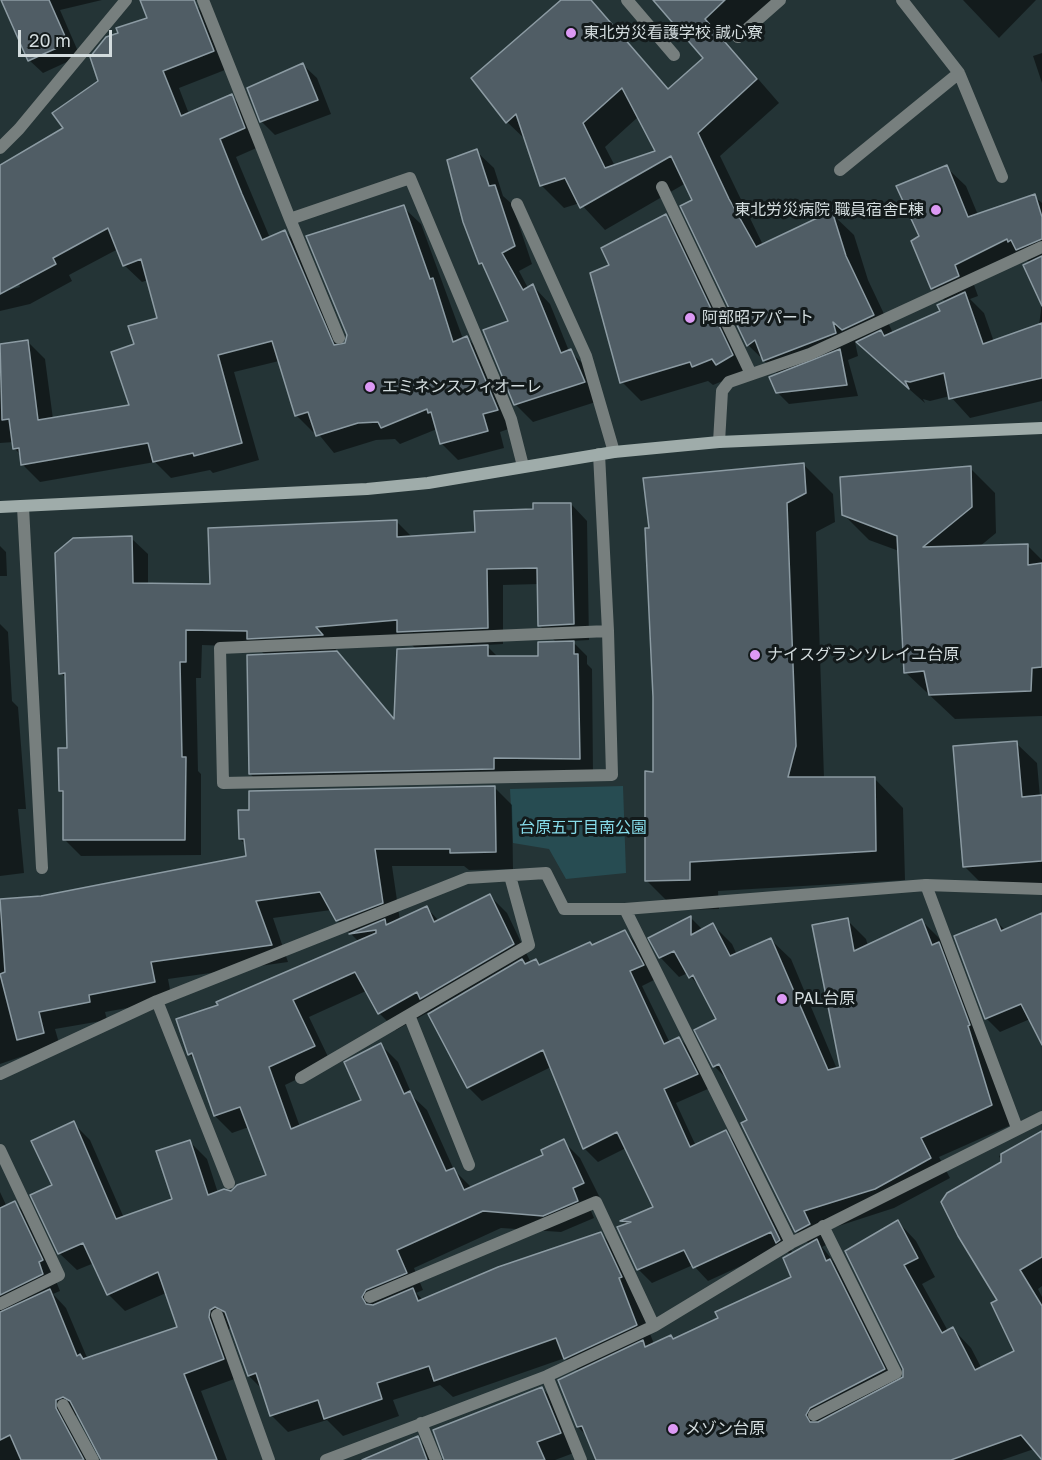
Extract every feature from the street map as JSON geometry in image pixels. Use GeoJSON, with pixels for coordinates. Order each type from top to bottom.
{"type":"FeatureCollection","features":[{"type":"Feature","properties":{"kind":"street"},"geometry":{"type":"LineString","coordinates":[[0,148],[19,129],[126,0]]}},
{"type":"Feature","properties":{"kind":"street"},"geometry":{"type":"LineString","coordinates":[[203,0],[339,338]]}},
{"type":"Feature","properties":{"kind":"street"},"geometry":{"type":"LineString","coordinates":[[627,0],[674,55]]}},
{"type":"Feature","properties":{"kind":"street"},"geometry":{"type":"LineString","coordinates":[[738,37],[780,0]]}},
{"type":"Feature","properties":{"kind":"street"},"geometry":{"type":"LineString","coordinates":[[902,0],[959,73],[1002,177]]}},
{"type":"Feature","properties":{"kind":"street"},"geometry":{"type":"LineString","coordinates":[[840,171],[959,73]]}},
{"type":"Feature","properties":{"kind":"street"},"geometry":{"type":"LineString","coordinates":[[290,219],[410,178],[511,419],[523,466]]}},
{"type":"Feature","properties":{"kind":"street"},"geometry":{"type":"LineString","coordinates":[[662,187],[751,374]]}},
{"type":"Feature","properties":{"kind":"street"},"geometry":{"type":"LineString","coordinates":[[517,204],[586,356],[614,452]]}},
{"type":"Feature","properties":{"kind":"street"},"geometry":{"type":"LineString","coordinates":[[719,442],[722,391],[729,382],[810,354],[1042,247]]}},
{"type":"Feature","properties":{"kind":"street"},"geometry":{"type":"LineString","coordinates":[[0,507],[367,489],[428,483],[599,454],[719,442],[1042,428]]}},
{"type":"Feature","properties":{"kind":"street"},"geometry":{"type":"LineString","coordinates":[[599,454],[608,631],[612,775],[223,783],[220,648],[608,631]]}},
{"type":"Feature","properties":{"kind":"street"},"geometry":{"type":"LineString","coordinates":[[23,507],[42,868]]}},
{"type":"Feature","properties":{"kind":"street"},"geometry":{"type":"LineString","coordinates":[[0,1074],[157,1001],[466,878],[546,873],[564,909],[625,909],[926,885],[1042,889]]}},
{"type":"Feature","properties":{"kind":"street"},"geometry":{"type":"LineString","coordinates":[[301,1078],[529,945],[510,876]]}},
{"type":"Feature","properties":{"kind":"street"},"geometry":{"type":"LineString","coordinates":[[926,885],[1017,1128]]}},
{"type":"Feature","properties":{"kind":"street"},"geometry":{"type":"LineString","coordinates":[[625,909],[791,1243]]}},
{"type":"Feature","properties":{"kind":"street"},"geometry":{"type":"LineString","coordinates":[[157,1001],[229,1183]]}},
{"type":"Feature","properties":{"kind":"street"},"geometry":{"type":"LineString","coordinates":[[409,1015],[469,1166]]}},
{"type":"Feature","properties":{"kind":"street"},"geometry":{"type":"LineString","coordinates":[[326,1460],[547,1376],[654,1326],[791,1243],[1042,1117]]}},
{"type":"Feature","properties":{"kind":"street"},"geometry":{"type":"LineString","coordinates":[[0,1150],[60,1275],[0,1304]]}},
{"type":"Feature","properties":{"kind":"street"},"geometry":{"type":"LineString","coordinates":[[370,1297],[596,1202],[654,1326]]}},
{"type":"Feature","properties":{"kind":"street"},"geometry":{"type":"LineString","coordinates":[[814,1415],[896,1373],[824,1226]]}},
{"type":"Feature","properties":{"kind":"street"},"geometry":{"type":"LineString","coordinates":[[217,1315],[269,1460]]}},
{"type":"Feature","properties":{"kind":"street"},"geometry":{"type":"LineString","coordinates":[[547,1376],[581,1460]]}},
{"type":"Feature","properties":{"kind":"street"},"geometry":{"type":"LineString","coordinates":[[63,1405],[93,1460]]}},
{"type":"Feature","properties":{"kind":"street"},"geometry":{"type":"LineString","coordinates":[[421,1424],[436,1460]]}},
{"type":"Feature","properties":{"kind":"green space","name":"台原五丁目南公園"},"geometry":{"type":"Polygon","coordinates":[[[623,786],[626,873],[566,879],[549,849],[513,843],[510,789],[623,786]]]}},
{"type":"Feature","properties":{"kind":"building"},"geometry":{"type":"Polygon","coordinates":[[[1,0],[49,0],[68,43],[28,61],[1,0]]]}},
{"type":"Feature","properties":{"kind":"building"},"geometry":{"type":"Polygon","coordinates":[[[140,0],[194,0],[214,51],[163,71],[181,116],[232,94],[245,128],[220,139],[242,194],[262,240],[285,230],[334,345],[345,343],[347,335],[306,236],[404,205],[430,279],[433,278],[453,342],[467,336],[498,410],[483,414],[488,431],[440,444],[431,412],[428,413],[427,409],[381,428],[378,422],[358,423],[316,436],[308,412],[295,416],[272,341],[218,355],[242,443],[194,456],[193,453],[153,462],[148,443],[21,465],[19,448],[13,449],[9,419],[2,420],[0,344],[28,340],[38,420],[129,405],[111,352],[134,344],[128,326],[157,318],[141,259],[123,266],[108,228],[53,258],[56,264],[0,294],[0,165],[63,128],[52,113],[98,81],[90,57],[106,37],[118,33],[116,28],[147,18],[140,0]]]}},
{"type":"Feature","properties":{"kind":"building"},"geometry":{"type":"Polygon","coordinates":[[[561,0],[591,0],[668,89],[703,58],[653,0],[725,0],[705,19],[757,79],[698,133],[729,199],[756,247],[832,211],[846,256],[874,315],[842,330],[833,322],[836,333],[763,361],[755,340],[747,346],[680,206],[692,200],[671,156],[580,208],[565,178],[540,186],[516,114],[506,123],[471,78],[561,0]],[[622,88],[583,123],[605,168],[655,151],[622,88]]]}},
{"type":"Feature","properties":{"kind":"building"},"geometry":{"type":"Polygon","coordinates":[[[303,63],[318,100],[260,122],[247,88],[303,63]]]}},
{"type":"Feature","properties":{"kind":"building"},"geometry":{"type":"Polygon","coordinates":[[[477,149],[489,186],[495,185],[515,246],[502,253],[523,290],[533,284],[561,353],[571,349],[585,382],[514,405],[483,330],[508,321],[482,263],[479,264],[463,222],[447,160],[477,149]]]}},
{"type":"Feature","properties":{"kind":"building","name":"東北労災病院 職員宿舎E棟"},"geometry":{"type":"Polygon","coordinates":[[[947,165],[968,217],[1035,194],[1042,217],[1042,239],[1016,250],[1011,240],[1008,242],[1007,239],[955,265],[959,276],[931,289],[911,241],[919,236],[896,186],[947,165]]]}},
{"type":"Feature","properties":{"kind":"building"},"geometry":{"type":"Polygon","coordinates":[[[666,214],[733,355],[716,365],[712,359],[692,367],[690,362],[620,383],[590,273],[609,265],[601,248],[666,214]]]}},
{"type":"Feature","properties":{"kind":"building"},"geometry":{"type":"Polygon","coordinates":[[[1042,256],[1042,306],[1023,265],[1042,256]]]}},
{"type":"Feature","properties":{"kind":"building"},"geometry":{"type":"Polygon","coordinates":[[[965,292],[983,344],[1042,323],[1042,378],[949,399],[944,373],[910,382],[905,381],[909,389],[856,342],[881,330],[884,336],[940,311],[937,305],[965,292]]]}},
{"type":"Feature","properties":{"kind":"building"},"geometry":{"type":"Polygon","coordinates":[[[840,349],[847,385],[776,393],[769,377],[840,349]]]}},
{"type":"Feature","properties":{"kind":"building"},"geometry":{"type":"Polygon","coordinates":[[[804,463],[806,493],[787,503],[796,746],[788,777],[875,777],[876,851],[690,862],[690,880],[645,881],[645,771],[653,772],[653,697],[645,528],[649,528],[643,478],[804,463]]]}},
{"type":"Feature","properties":{"kind":"building"},"geometry":{"type":"Polygon","coordinates":[[[971,466],[972,507],[923,547],[1028,544],[1028,565],[1042,563],[1042,667],[1032,668],[1031,691],[929,695],[924,671],[904,673],[897,536],[842,515],[840,477],[971,466]]]}},
{"type":"Feature","properties":{"kind":"building"},"geometry":{"type":"Polygon","coordinates":[[[533,503],[571,503],[574,624],[538,626],[537,568],[487,569],[488,628],[397,632],[397,620],[316,627],[323,635],[247,639],[247,631],[186,630],[186,662],[180,662],[182,757],[186,757],[185,840],[63,840],[63,791],[59,791],[58,748],[67,748],[65,673],[59,674],[55,553],[73,538],[132,536],[133,583],[210,584],[208,528],[397,520],[397,537],[475,532],[474,511],[533,509],[533,503]]]}},
{"type":"Feature","properties":{"kind":"building"},"geometry":{"type":"Polygon","coordinates":[[[574,641],[574,654],[578,654],[580,759],[494,758],[494,769],[249,774],[247,655],[337,651],[394,719],[397,649],[488,645],[488,656],[538,656],[538,642],[574,641]]]}},
{"type":"Feature","properties":{"kind":"building"},"geometry":{"type":"Polygon","coordinates":[[[1017,741],[1022,797],[1042,795],[1042,861],[963,867],[953,746],[1017,741]]]}},
{"type":"Feature","properties":{"kind":"building"},"geometry":{"type":"Polygon","coordinates":[[[495,786],[496,852],[450,853],[450,849],[375,849],[383,903],[336,921],[320,892],[256,901],[272,945],[151,962],[155,982],[89,995],[90,1002],[39,1012],[44,1033],[17,1040],[0,974],[5,972],[0,899],[41,896],[246,856],[244,839],[239,839],[238,810],[249,810],[249,791],[495,786]]]}},
{"type":"Feature","properties":{"kind":"building"},"geometry":{"type":"Polygon","coordinates":[[[490,894],[514,944],[420,999],[417,992],[378,1014],[355,972],[293,1000],[315,1046],[269,1067],[291,1129],[361,1100],[344,1062],[381,1043],[404,1094],[410,1091],[446,1171],[454,1168],[464,1190],[543,1155],[541,1150],[564,1139],[584,1183],[573,1188],[578,1201],[543,1216],[483,1211],[397,1250],[407,1273],[366,1290],[362,1297],[366,1304],[373,1305],[413,1288],[418,1301],[498,1267],[601,1232],[622,1277],[619,1278],[637,1325],[564,1359],[556,1338],[434,1381],[429,1366],[377,1383],[382,1399],[324,1419],[318,1400],[270,1416],[256,1373],[248,1376],[225,1312],[215,1307],[210,1310],[209,1317],[224,1359],[184,1374],[217,1460],[101,1460],[70,1401],[63,1397],[56,1400],[56,1408],[84,1460],[21,1460],[10,1435],[0,1440],[0,1312],[50,1289],[77,1356],[80,1354],[83,1359],[177,1327],[158,1272],[107,1295],[83,1243],[58,1254],[30,1195],[52,1185],[31,1141],[74,1121],[116,1219],[172,1199],[156,1151],[190,1140],[208,1195],[224,1189],[231,1191],[237,1185],[266,1175],[240,1107],[214,1116],[192,1053],[188,1055],[176,1019],[218,1005],[216,1002],[376,933],[376,930],[349,934],[385,919],[386,925],[427,906],[434,922],[490,894]]]}},
{"type":"Feature","properties":{"kind":"building"},"geometry":{"type":"Polygon","coordinates":[[[1042,913],[1042,1045],[1021,1004],[985,1019],[954,936],[996,919],[1001,931],[1042,913]]]}},
{"type":"Feature","properties":{"kind":"building"},"geometry":{"type":"Polygon","coordinates":[[[691,916],[691,935],[713,923],[730,956],[771,938],[828,1070],[840,1067],[812,925],[848,918],[854,951],[922,919],[932,945],[939,942],[970,1025],[968,1026],[992,1105],[921,1138],[931,1158],[875,1189],[804,1211],[810,1224],[795,1232],[741,1123],[747,1120],[719,1064],[713,1067],[694,1030],[716,1019],[693,975],[689,978],[674,951],[659,958],[648,938],[691,916]]]}},
{"type":"Feature","properties":{"kind":"building"},"geometry":{"type":"Polygon","coordinates":[[[625,930],[644,965],[630,971],[664,1044],[679,1037],[698,1074],[664,1089],[690,1147],[726,1130],[780,1240],[776,1243],[771,1232],[693,1268],[684,1250],[637,1270],[617,1227],[631,1222],[620,1221],[653,1207],[617,1132],[583,1149],[543,1050],[467,1088],[428,1014],[522,959],[525,964],[536,959],[539,965],[590,942],[592,945],[625,930]]]}},
{"type":"Feature","properties":{"kind":"building"},"geometry":{"type":"Polygon","coordinates":[[[1042,1131],[1042,1257],[1020,1270],[1042,1306],[1042,1460],[1021,1435],[951,1460],[596,1460],[582,1426],[577,1427],[558,1380],[643,1340],[645,1347],[671,1335],[673,1339],[718,1318],[715,1312],[791,1277],[783,1258],[817,1239],[826,1261],[830,1259],[885,1369],[810,1408],[806,1415],[810,1422],[818,1422],[903,1377],[903,1369],[845,1251],[898,1220],[918,1258],[904,1265],[942,1333],[953,1327],[975,1370],[1014,1351],[991,1303],[997,1300],[958,1236],[941,1202],[947,1193],[1001,1162],[1001,1154],[1042,1131]]]}},
{"type":"Feature","properties":{"kind":"building"},"geometry":{"type":"Polygon","coordinates":[[[15,1201],[43,1260],[39,1262],[43,1274],[0,1295],[0,1208],[15,1201]]]}},
{"type":"Feature","properties":{"kind":"building"},"geometry":{"type":"Polygon","coordinates":[[[542,1387],[561,1433],[537,1442],[545,1460],[444,1460],[433,1430],[542,1387]]]}},
{"type":"Feature","properties":{"kind":"building"},"geometry":{"type":"Polygon","coordinates":[[[418,1436],[427,1460],[362,1460],[418,1436]]]}},
{"type":"Feature","properties":{"kind":"place","name":"東北労災看護学校 誠心寮"},"geometry":{"type":"Point","coordinates":[571,33]}},
{"type":"Feature","properties":{"kind":"place","name":"東北労災病院 職員宿舎E棟"},"geometry":{"type":"Point","coordinates":[936,210]}},
{"type":"Feature","properties":{"kind":"place","name":"阿部昭アパート"},"geometry":{"type":"Point","coordinates":[690,318]}},
{"type":"Feature","properties":{"kind":"place","name":"エミネンスフィオーレ"},"geometry":{"type":"Point","coordinates":[370,387]}},
{"type":"Feature","properties":{"kind":"place","name":"ナイスグランソレイユ台原"},"geometry":{"type":"Point","coordinates":[755,655]}},
{"type":"Feature","properties":{"kind":"place","name":"PAL台原"},"geometry":{"type":"Point","coordinates":[782,999]}},
{"type":"Feature","properties":{"kind":"place","name":"メゾン台原"},"geometry":{"type":"Point","coordinates":[673,1429]}}]}
